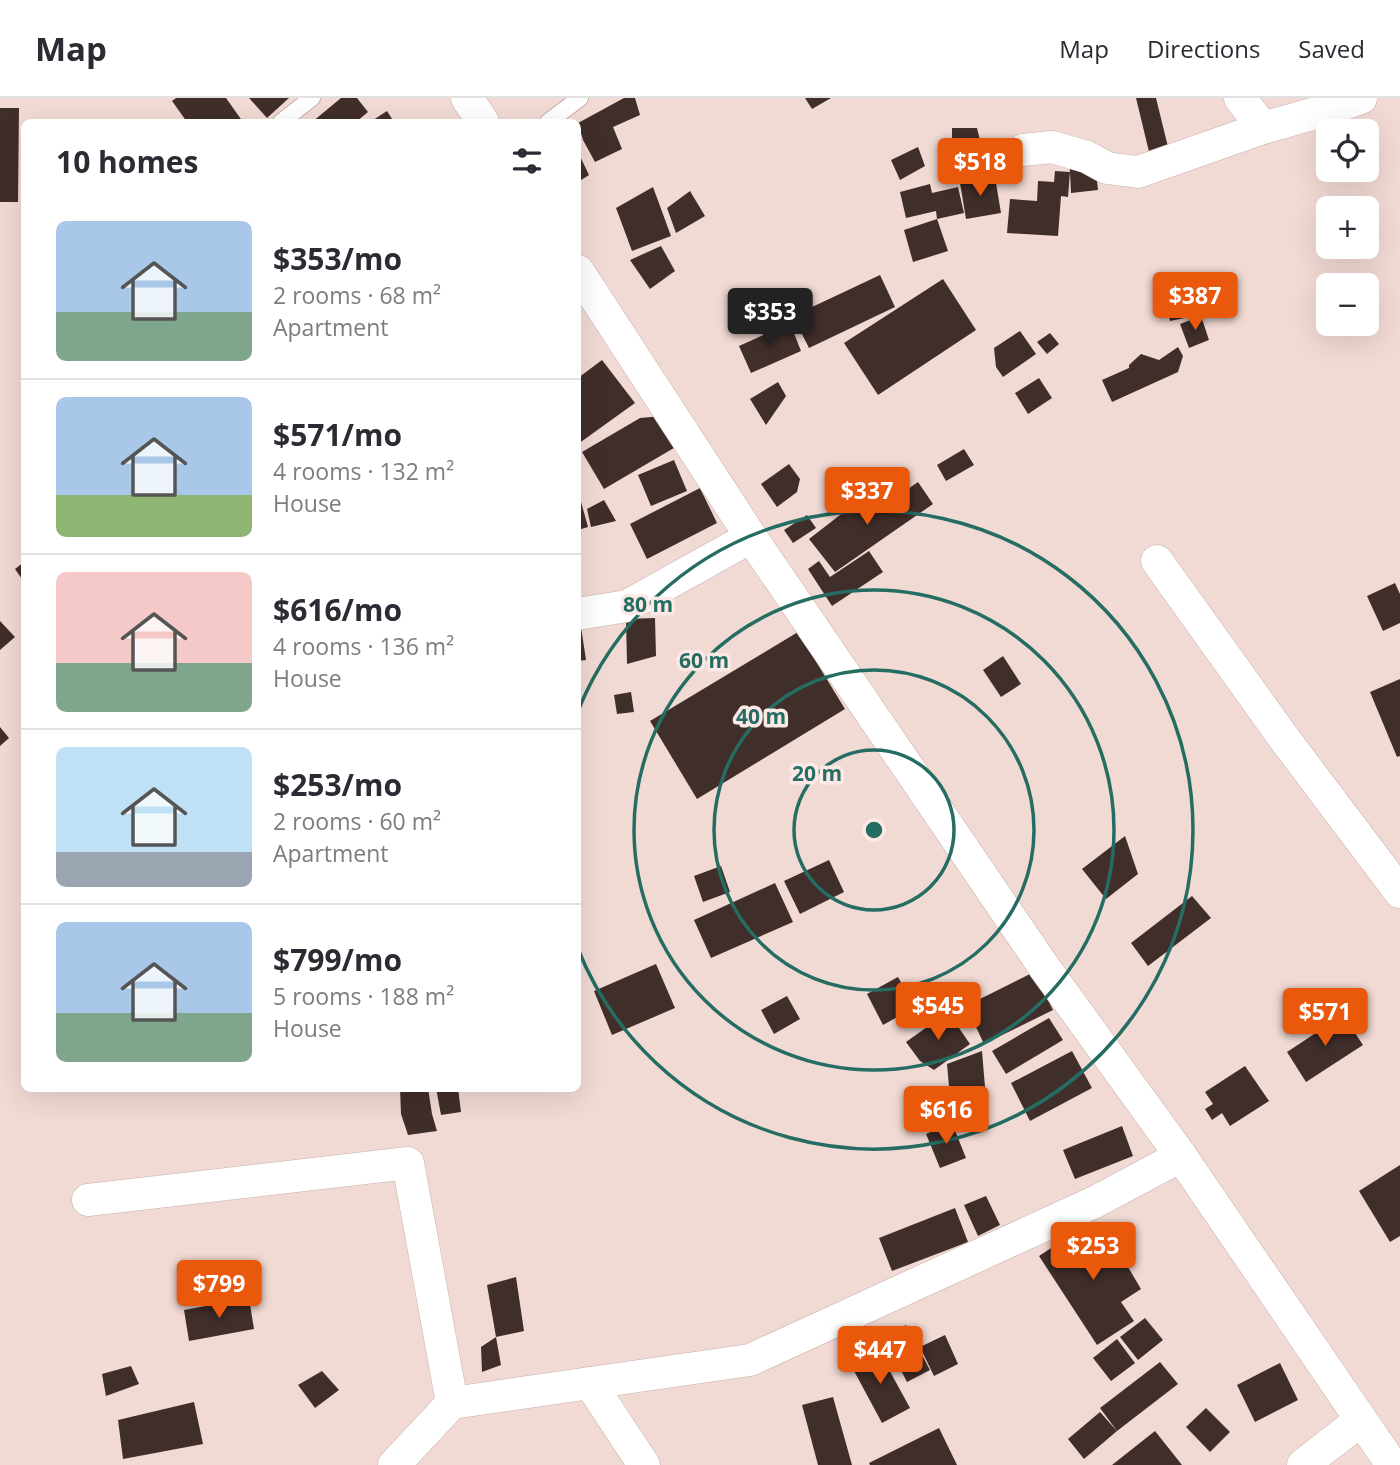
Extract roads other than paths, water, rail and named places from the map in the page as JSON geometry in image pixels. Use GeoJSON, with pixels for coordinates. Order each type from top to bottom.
{"type":"FeatureCollection","features":[{"type":"Feature","properties":{"kind":"street"},"geometry":{"type":"LineString","coordinates":[[467,98],[480,119]]}},
{"type":"Feature","properties":{"kind":"street"},"geometry":{"type":"LineString","coordinates":[[1240,98],[1263,128]]}},
{"type":"Feature","properties":{"kind":"street"},"geometry":{"type":"LineString","coordinates":[[1023,150],[1052,147],[1087,157],[1107,168],[1138,172],[1263,128],[1361,98]]}},
{"type":"Feature","properties":{"kind":"street"},"geometry":{"type":"LineString","coordinates":[[581,276],[751,537],[1044,967],[1181,1156],[1392,1465]]}},
{"type":"Feature","properties":{"kind":"street"},"geometry":{"type":"LineString","coordinates":[[581,614],[627,606],[751,537]]}},
{"type":"Feature","properties":{"kind":"street"},"geometry":{"type":"LineString","coordinates":[[1157,561],[1286,741],[1400,892]]}},
{"type":"Feature","properties":{"kind":"street"},"geometry":{"type":"LineString","coordinates":[[394,1465],[452,1403],[750,1360],[1095,1202],[1181,1156]]}},
{"type":"Feature","properties":{"kind":"street"},"geometry":{"type":"LineString","coordinates":[[88,1200],[408,1163],[452,1403]]}},
{"type":"Feature","properties":{"kind":"street"},"geometry":{"type":"LineString","coordinates":[[590,1383],[644,1465]]}},
{"type":"Feature","properties":{"kind":"street"},"geometry":{"type":"LineString","coordinates":[[1303,1465],[1361,1420]]}},
{"type":"Feature","properties":{"kind":"lane"},"geometry":{"type":"LineString","coordinates":[[285,119],[312,98]]}},
{"type":"Feature","properties":{"kind":"lane"},"geometry":{"type":"LineString","coordinates":[[552,119],[580,98]]}}]}
